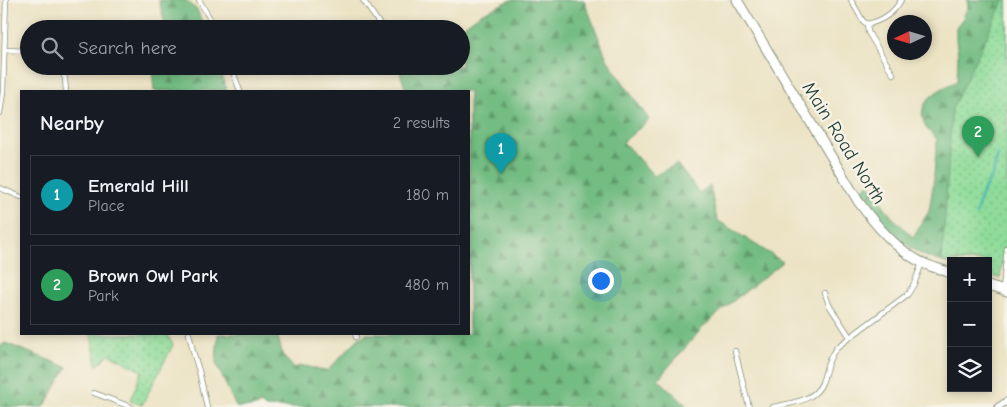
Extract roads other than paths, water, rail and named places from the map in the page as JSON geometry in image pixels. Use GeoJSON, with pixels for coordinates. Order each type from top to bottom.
{"type":"FeatureCollection","features":[{"type":"Feature","properties":{"kind":"highway","name":"Main Road North"},"geometry":{"type":"LineString","coordinates":[[737,0],[858,201],[884,234],[904,252],[922,263],[947,272]]}},
{"type":"Feature","properties":{"kind":"highway"},"geometry":{"type":"LineString","coordinates":[[992,287],[1005,291]]}},
{"type":"Feature","properties":{"kind":"street"},"geometry":{"type":"LineString","coordinates":[[0,113],[3,92],[6,0]]}},
{"type":"Feature","properties":{"kind":"street"},"geometry":{"type":"LineString","coordinates":[[199,0],[211,20]]}},
{"type":"Feature","properties":{"kind":"street"},"geometry":{"type":"LineString","coordinates":[[363,0],[377,20]]}},
{"type":"Feature","properties":{"kind":"street"},"geometry":{"type":"LineString","coordinates":[[851,0],[867,24],[868,32],[893,74]]}},
{"type":"Feature","properties":{"kind":"street"},"geometry":{"type":"LineString","coordinates":[[867,24],[880,21],[891,13],[901,0]]}},
{"type":"Feature","properties":{"kind":"street"},"geometry":{"type":"LineString","coordinates":[[5,50],[20,51]]}},
{"type":"Feature","properties":{"kind":"street"},"geometry":{"type":"LineString","coordinates":[[64,75],[66,90]]}},
{"type":"Feature","properties":{"kind":"street"},"geometry":{"type":"LineString","coordinates":[[234,75],[240,90]]}},
{"type":"Feature","properties":{"kind":"street"},"geometry":{"type":"LineString","coordinates":[[0,188],[20,198]]}},
{"type":"Feature","properties":{"kind":"street"},"geometry":{"type":"LineString","coordinates":[[1005,291],[1007,248]]}},
{"type":"Feature","properties":{"kind":"street"},"geometry":{"type":"LineString","coordinates":[[773,407],[803,400],[816,393],[822,382],[831,354],[837,347],[908,294],[922,263]]}},
{"type":"Feature","properties":{"kind":"street"},"geometry":{"type":"LineString","coordinates":[[825,293],[829,305],[850,337]]}},
{"type":"Feature","properties":{"kind":"street"},"geometry":{"type":"LineString","coordinates":[[189,335],[207,407]]}},
{"type":"Feature","properties":{"kind":"street"},"geometry":{"type":"LineString","coordinates":[[735,351],[749,407]]}},
{"type":"Feature","properties":{"kind":"street"},"geometry":{"type":"LineString","coordinates":[[94,392],[130,407]]}},
{"type":"Feature","properties":{"kind":"street"},"geometry":{"type":"LineString","coordinates":[[998,407],[1007,401]]}},
{"type":"Feature","properties":{"kind":"waterway"},"geometry":{"type":"LineString","coordinates":[[976,215],[981,195],[993,174],[998,154]]}},
{"type":"Feature","properties":{"kind":"place","name":"Brown Owl Park"},"geometry":{"type":"Point","coordinates":[978,157]}},
{"type":"Feature","properties":{"kind":"place","name":"Emerald Hill"},"geometry":{"type":"Point","coordinates":[501,174]}}]}
